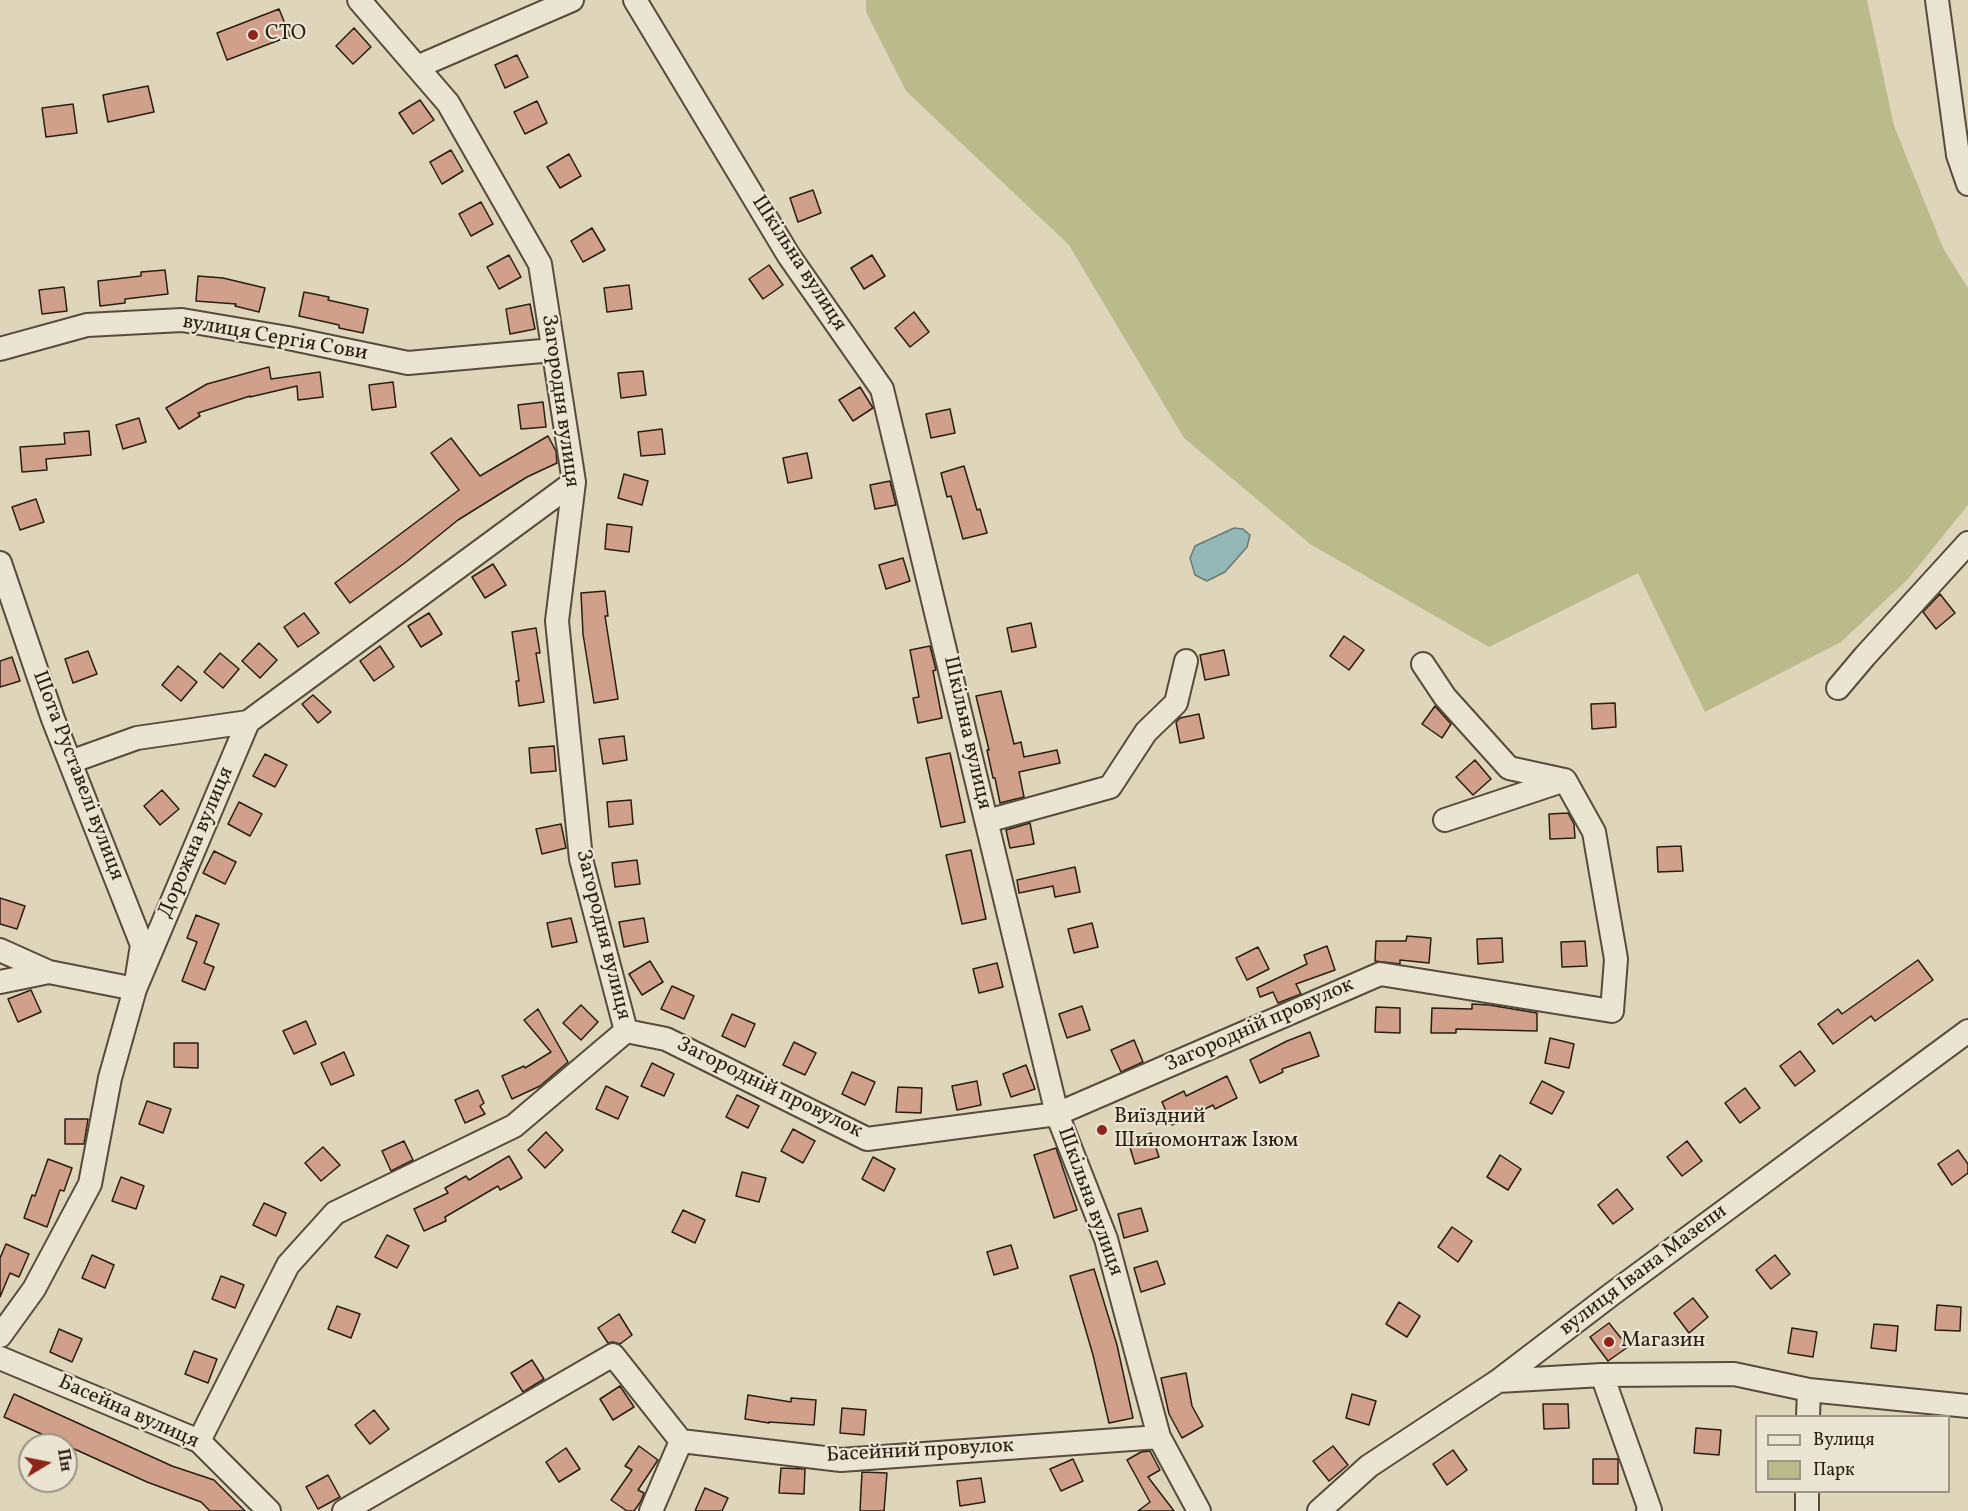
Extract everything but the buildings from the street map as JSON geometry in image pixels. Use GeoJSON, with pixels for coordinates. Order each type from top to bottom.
{"type":"FeatureCollection","features":[{"type":"Feature","properties":{"kind":"street","name":"Загородня вулиця"},"geometry":{"type":"LineString","coordinates":[[359,0],[448,103],[540,264],[574,482],[557,621],[580,859],[626,1031]]}},
{"type":"Feature","properties":{"kind":"street"},"geometry":{"type":"LineString","coordinates":[[417,67],[573,0]]}},
{"type":"Feature","properties":{"kind":"street","name":"Шкільна вулиця"},"geometry":{"type":"LineString","coordinates":[[635,0],[789,256],[882,389],[1057,1114],[1106,1239],[1160,1437],[1199,1511]]}},
{"type":"Feature","properties":{"kind":"street"},"geometry":{"type":"LineString","coordinates":[[1937,0],[1958,155],[1968,184]]}},
{"type":"Feature","properties":{"kind":"street","name":"вулиця Сергія Сови"},"geometry":{"type":"LineString","coordinates":[[0,349],[87,325],[182,320],[288,338],[408,363],[553,350]]}},
{"type":"Feature","properties":{"kind":"street"},"geometry":{"type":"LineString","coordinates":[[70,762],[137,738],[248,722],[574,482]]}},
{"type":"Feature","properties":{"kind":"street"},"geometry":{"type":"LineString","coordinates":[[1838,688],[1864,656],[1968,543]]}},
{"type":"Feature","properties":{"kind":"street","name":"Шота Руставелі вулиця"},"geometry":{"type":"LineString","coordinates":[[0,563],[53,719],[142,945],[135,989]]}},
{"type":"Feature","properties":{"kind":"street"},"geometry":{"type":"LineString","coordinates":[[987,821],[1110,787],[1146,732],[1176,703],[1186,661]]}},
{"type":"Feature","properties":{"kind":"street"},"geometry":{"type":"LineString","coordinates":[[1423,664],[1445,697],[1509,768],[1565,780]]}},
{"type":"Feature","properties":{"kind":"street","name":"Дорожна вулиця"},"geometry":{"type":"LineString","coordinates":[[0,1336],[34,1289],[90,1184],[110,1078],[135,989],[248,722]]}},
{"type":"Feature","properties":{"kind":"street"},"geometry":{"type":"LineString","coordinates":[[1444,820],[1565,780]]}},
{"type":"Feature","properties":{"kind":"street","name":"Загородній провулок"},"geometry":{"type":"LineString","coordinates":[[626,1031],[666,1039],[867,1139],[1057,1114],[1380,974],[1612,1011],[1616,959],[1594,832],[1565,780]]}},
{"type":"Feature","properties":{"kind":"street"},"geometry":{"type":"LineString","coordinates":[[0,950],[49,972],[135,989]]}},
{"type":"Feature","properties":{"kind":"street"},"geometry":{"type":"LineString","coordinates":[[0,982],[49,972]]}},
{"type":"Feature","properties":{"kind":"street"},"geometry":{"type":"LineString","coordinates":[[199,1441],[288,1265],[335,1213],[514,1126],[626,1031]]}},
{"type":"Feature","properties":{"kind":"street","name":"вулиця Івана Мазепи"},"geometry":{"type":"LineString","coordinates":[[1319,1511],[1369,1466],[1498,1381],[1968,1031]]}},
{"type":"Feature","properties":{"kind":"street"},"geometry":{"type":"LineString","coordinates":[[344,1511],[613,1355],[681,1441],[651,1511]]}},
{"type":"Feature","properties":{"kind":"street","name":"Басейна вулиця"},"geometry":{"type":"LineString","coordinates":[[0,1358],[199,1441],[269,1511]]}},
{"type":"Feature","properties":{"kind":"street"},"geometry":{"type":"LineString","coordinates":[[1498,1381],[1602,1375],[1734,1374],[1809,1390],[1968,1406]]}},
{"type":"Feature","properties":{"kind":"street"},"geometry":{"type":"LineString","coordinates":[[1602,1375],[1650,1510],[1648,1511]]}},
{"type":"Feature","properties":{"kind":"street"},"geometry":{"type":"LineString","coordinates":[[1809,1390],[1809,1415]]}},
{"type":"Feature","properties":{"kind":"street","name":"Басейний провулок"},"geometry":{"type":"LineString","coordinates":[[681,1441],[841,1460],[1160,1437]]}},
{"type":"Feature","properties":{"kind":"street"},"geometry":{"type":"LineString","coordinates":[[1807,1493],[1807,1511]]}},
{"type":"Feature","properties":{"kind":"green space"},"geometry":{"type":"Polygon","coordinates":[[[866,0],[1867,0],[1894,126],[1944,250],[1968,288],[1968,505],[1908,579],[1841,642],[1705,712],[1638,573],[1489,647],[1310,544],[1184,438],[1069,245],[906,91],[866,12],[866,0]]]}},
{"type":"Feature","properties":{"kind":"water"},"geometry":{"type":"Polygon","coordinates":[[[1234,528],[1243,529],[1250,535],[1247,547],[1225,572],[1207,581],[1195,575],[1190,558],[1195,546],[1234,528]]]}},
{"type":"Feature","properties":{"kind":"place","name":"СТО"},"geometry":{"type":"Point","coordinates":[253,35]}},
{"type":"Feature","properties":{"kind":"place","name":"Виїздний Шиномонтаж Ізюм"},"geometry":{"type":"Point","coordinates":[1102,1130]}},
{"type":"Feature","properties":{"kind":"place","name":"Магазин"},"geometry":{"type":"Point","coordinates":[1609,1342]}}]}
